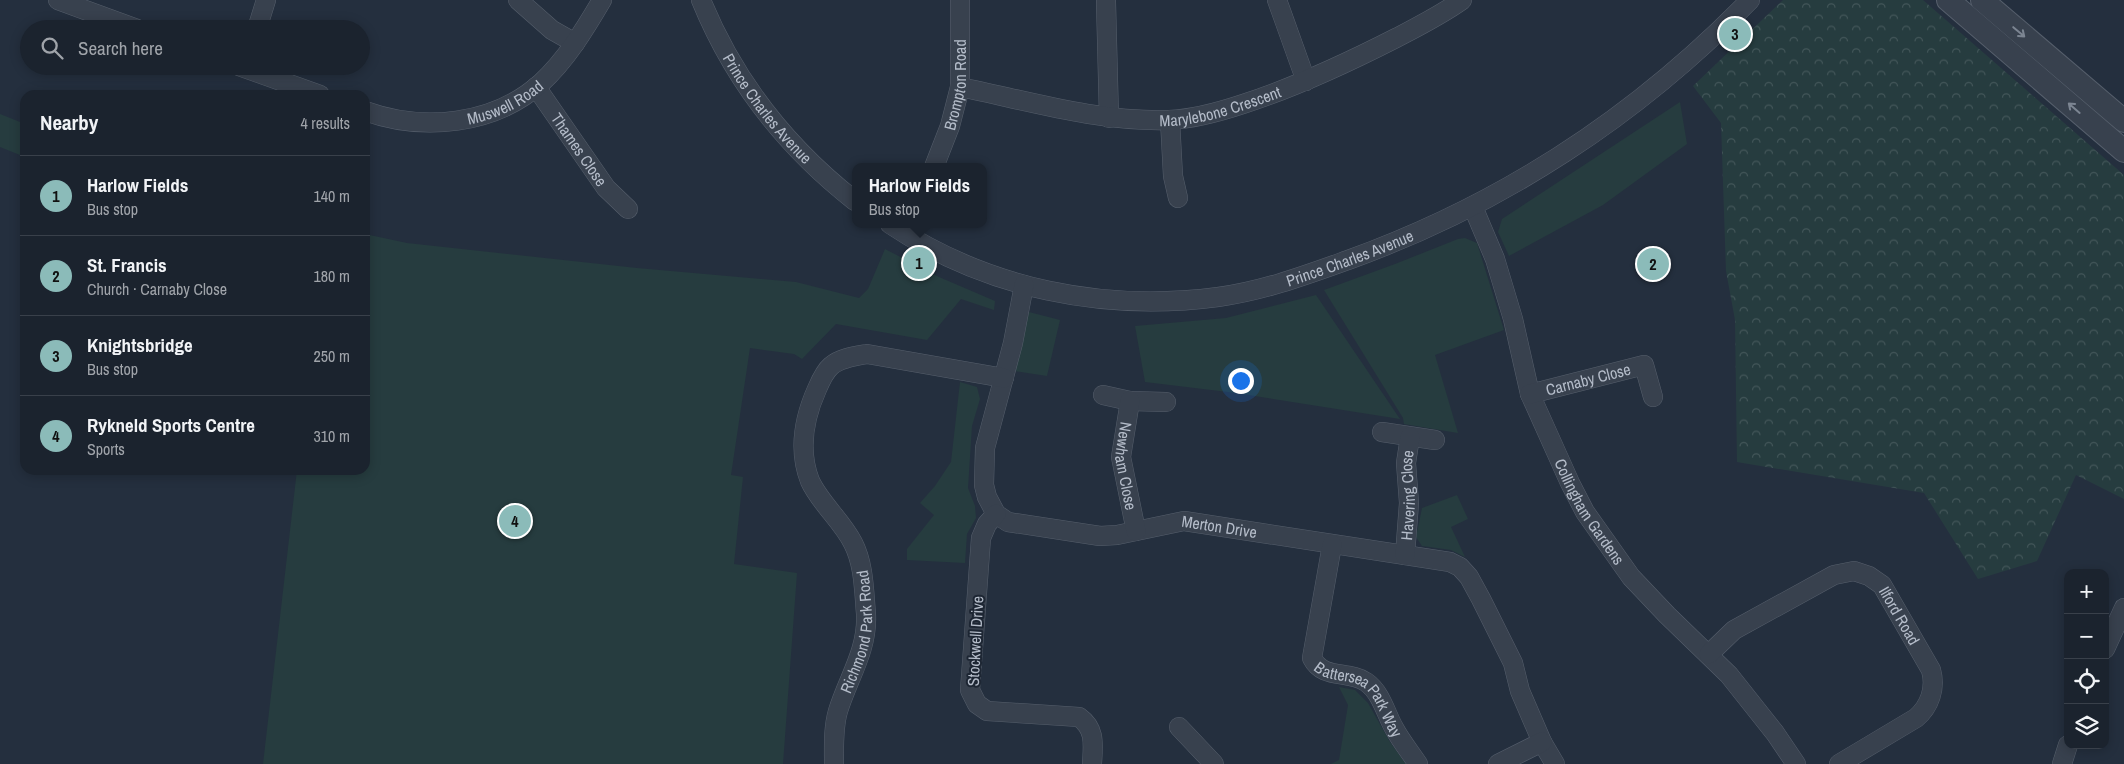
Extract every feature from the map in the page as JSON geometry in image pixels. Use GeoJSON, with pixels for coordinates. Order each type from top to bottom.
{"type":"FeatureCollection","features":[{"type":"Feature","properties":{"kind":"street"},"geometry":{"type":"LineString","coordinates":[[58,0],[112,20]]}},
{"type":"Feature","properties":{"kind":"street"},"geometry":{"type":"LineString","coordinates":[[260,20],[266,0]]}},
{"type":"Feature","properties":{"kind":"street"},"geometry":{"type":"LineString","coordinates":[[518,0],[552,30],[575,43]]}},
{"type":"Feature","properties":{"kind":"street","name":"Muswell Road"},"geometry":{"type":"LineString","coordinates":[[370,113],[400,122],[448,122],[465,119],[516,101],[536,87],[556,68],[575,43],[602,0]]}},
{"type":"Feature","properties":{"kind":"street","name":"Prince Charles Avenue"},"geometry":{"type":"LineString","coordinates":[[701,0],[731,64],[753,95],[801,154],[852,199]]}},
{"type":"Feature","properties":{"kind":"street","name":"Brompton Road"},"geometry":{"type":"LineString","coordinates":[[936,163],[950,126],[960,87],[960,0]]}},
{"type":"Feature","properties":{"kind":"street"},"geometry":{"type":"LineString","coordinates":[[1278,0],[1306,81]]}},
{"type":"Feature","properties":{"kind":"street","name":"Marylebone Crescent"},"geometry":{"type":"LineString","coordinates":[[960,87],[1109,118],[1170,120],[1201,116],[1271,95],[1306,81],[1366,54],[1428,21],[1462,0]]}},
{"type":"Feature","properties":{"kind":"street","name":"Prince Charles Avenue"},"geometry":{"type":"LineString","coordinates":[[900,228],[956,261],[983,273],[1024,285],[1079,296],[1122,301],[1185,300],[1220,296],[1261,288],[1306,275],[1411,236],[1473,207],[1536,172],[1615,119],[1694,56],[1750,0]]}},
{"type":"Feature","properties":{"kind":"street"},"geometry":{"type":"LineString","coordinates":[[1948,0],[2124,151]]}},
{"type":"Feature","properties":{"kind":"street"},"geometry":{"type":"LineString","coordinates":[[1982,0],[2121,112],[2098,129]]}},
{"type":"Feature","properties":{"kind":"street"},"geometry":{"type":"LineString","coordinates":[[1106,2],[1109,118]]}},
{"type":"Feature","properties":{"kind":"street"},"geometry":{"type":"LineString","coordinates":[[264,75],[306,90]]}},
{"type":"Feature","properties":{"kind":"street","name":"Thames Close"},"geometry":{"type":"LineString","coordinates":[[536,87],[606,188],[628,209]]}},
{"type":"Feature","properties":{"kind":"street"},"geometry":{"type":"LineString","coordinates":[[1170,120],[1173,176],[1178,198]]}},
{"type":"Feature","properties":{"kind":"street","name":"Collingham Gardens"},"geometry":{"type":"LineString","coordinates":[[1473,207],[1495,259],[1513,319],[1530,394],[1570,483],[1600,535],[1642,590],[1709,654],[1749,698],[1796,764]]}},
{"type":"Feature","properties":{"kind":"street"},"geometry":{"type":"LineString","coordinates":[[996,514],[987,497],[984,484],[985,448],[1013,343],[1024,285]]}},
{"type":"Feature","properties":{"kind":"street","name":"Richmond Park Road"},"geometry":{"type":"LineString","coordinates":[[834,764],[834,734],[838,712],[858,663],[864,642],[866,616],[861,564],[853,543],[810,482],[805,460],[804,431],[808,408],[831,366],[849,357],[867,354],[1004,378]]}},
{"type":"Feature","properties":{"kind":"street","name":"Carnaby Close"},"geometry":{"type":"LineString","coordinates":[[1530,394],[1644,366],[1653,397]]}},
{"type":"Feature","properties":{"kind":"street","name":"Newham Close"},"geometry":{"type":"LineString","coordinates":[[1103,395],[1130,401],[1166,402]]}},
{"type":"Feature","properties":{"kind":"street","name":"Newham Close"},"geometry":{"type":"LineString","coordinates":[[1130,401],[1121,456],[1136,530]]}},
{"type":"Feature","properties":{"kind":"street","name":"Havering Close"},"geometry":{"type":"LineString","coordinates":[[1382,432],[1435,440]]}},
{"type":"Feature","properties":{"kind":"street","name":"Havering Close"},"geometry":{"type":"LineString","coordinates":[[1405,555],[1409,503],[1406,462],[1410,437]]}},
{"type":"Feature","properties":{"kind":"street","name":"Merton Drive"},"geometry":{"type":"LineString","coordinates":[[996,514],[1008,522],[1100,536],[1117,535],[1184,522],[1332,546],[1450,562],[1460,567],[1469,577],[1513,664],[1520,691],[1542,742],[1555,764]]}},
{"type":"Feature","properties":{"kind":"street","name":"Stockwell Drive"},"geometry":{"type":"LineString","coordinates":[[996,514],[987,524],[981,538],[970,690],[977,704],[987,710],[1079,717],[1087,723],[1092,731],[1092,764]]}},
{"type":"Feature","properties":{"kind":"street","name":"Battersea Park Way"},"geometry":{"type":"LineString","coordinates":[[1332,546],[1312,658],[1316,666],[1323,671],[1366,682],[1379,697],[1394,728],[1418,764]]}},
{"type":"Feature","properties":{"kind":"street","name":"Ilford Road"},"geometry":{"type":"LineString","coordinates":[[1709,654],[1734,630],[1834,575],[1854,571],[1862,572],[1876,580],[1887,592],[1931,670],[1933,679],[1932,694],[1923,711],[1916,718],[1839,764]]}},
{"type":"Feature","properties":{"kind":"street"},"geometry":{"type":"LineString","coordinates":[[2109,640],[2124,608]]}},
{"type":"Feature","properties":{"kind":"street"},"geometry":{"type":"LineString","coordinates":[[1179,727],[1203,760]]}},
{"type":"Feature","properties":{"kind":"street"},"geometry":{"type":"LineString","coordinates":[[1498,764],[1542,742]]}},
{"type":"Feature","properties":{"kind":"street"},"geometry":{"type":"LineString","coordinates":[[2062,764],[2067,749]]}},
{"type":"Feature","properties":{"kind":"green space"},"geometry":{"type":"Polygon","coordinates":[[[1783,0],[1923,0],[2124,175],[2124,499],[2076,475],[2037,561],[1978,579],[1924,493],[1737,462],[1735,320],[1726,271],[1721,123],[1693,86],[1783,0]]]}},
{"type":"Feature","properties":{"kind":"green space"},"geometry":{"type":"Polygon","coordinates":[[[1680,102],[1687,144],[1603,205],[1509,256],[1498,232],[1502,219],[1680,102]]]}},
{"type":"Feature","properties":{"kind":"green space"},"geometry":{"type":"Polygon","coordinates":[[[0,114],[20,122],[20,155],[0,147],[0,114]]]}},
{"type":"Feature","properties":{"kind":"green space"},"geometry":{"type":"Polygon","coordinates":[[[370,235],[407,243],[637,268],[796,282],[859,298],[868,289],[885,249],[939,277],[995,301],[994,310],[961,299],[927,340],[836,324],[802,359],[794,354],[750,348],[731,475],[743,477],[734,564],[797,573],[783,764],[263,764],[296,475],[370,475],[370,235]]]}},
{"type":"Feature","properties":{"kind":"green space"},"geometry":{"type":"Polygon","coordinates":[[[1465,238],[1477,243],[1504,330],[1435,355],[1458,433],[1404,424],[1403,418],[1324,290],[1465,238]]]}},
{"type":"Feature","properties":{"kind":"green space"},"geometry":{"type":"Polygon","coordinates":[[[1316,295],[1400,419],[1236,393],[1145,382],[1135,326],[1226,318],[1316,295]]]}},
{"type":"Feature","properties":{"kind":"green space"},"geometry":{"type":"Polygon","coordinates":[[[1029,312],[1060,320],[1047,376],[1014,371],[1029,312]]]}},
{"type":"Feature","properties":{"kind":"green space"},"geometry":{"type":"Polygon","coordinates":[[[960,382],[977,387],[980,399],[972,426],[968,488],[975,506],[976,518],[967,534],[965,563],[907,560],[907,549],[934,515],[920,503],[935,486],[951,462],[960,382]]]}},
{"type":"Feature","properties":{"kind":"green space"},"geometry":{"type":"Polygon","coordinates":[[[1457,495],[1468,519],[1451,527],[1465,557],[1451,550],[1422,546],[1416,537],[1422,508],[1457,495]]]}},
{"type":"Feature","properties":{"kind":"green space"},"geometry":{"type":"Polygon","coordinates":[[[1339,687],[1355,690],[1368,703],[1390,742],[1406,764],[1331,764],[1339,760],[1348,705],[1339,687]]]}},
{"type":"Feature","properties":{"kind":"place","name":"Knightsbridge"},"geometry":{"type":"Point","coordinates":[1735,34]}},
{"type":"Feature","properties":{"kind":"place","name":"Harlow Fields"},"geometry":{"type":"Point","coordinates":[919,263]}},
{"type":"Feature","properties":{"kind":"place","name":"St. Francis"},"geometry":{"type":"Point","coordinates":[1653,264]}},
{"type":"Feature","properties":{"kind":"place","name":"Rykneld Sports Centre"},"geometry":{"type":"Point","coordinates":[515,521]}}]}
